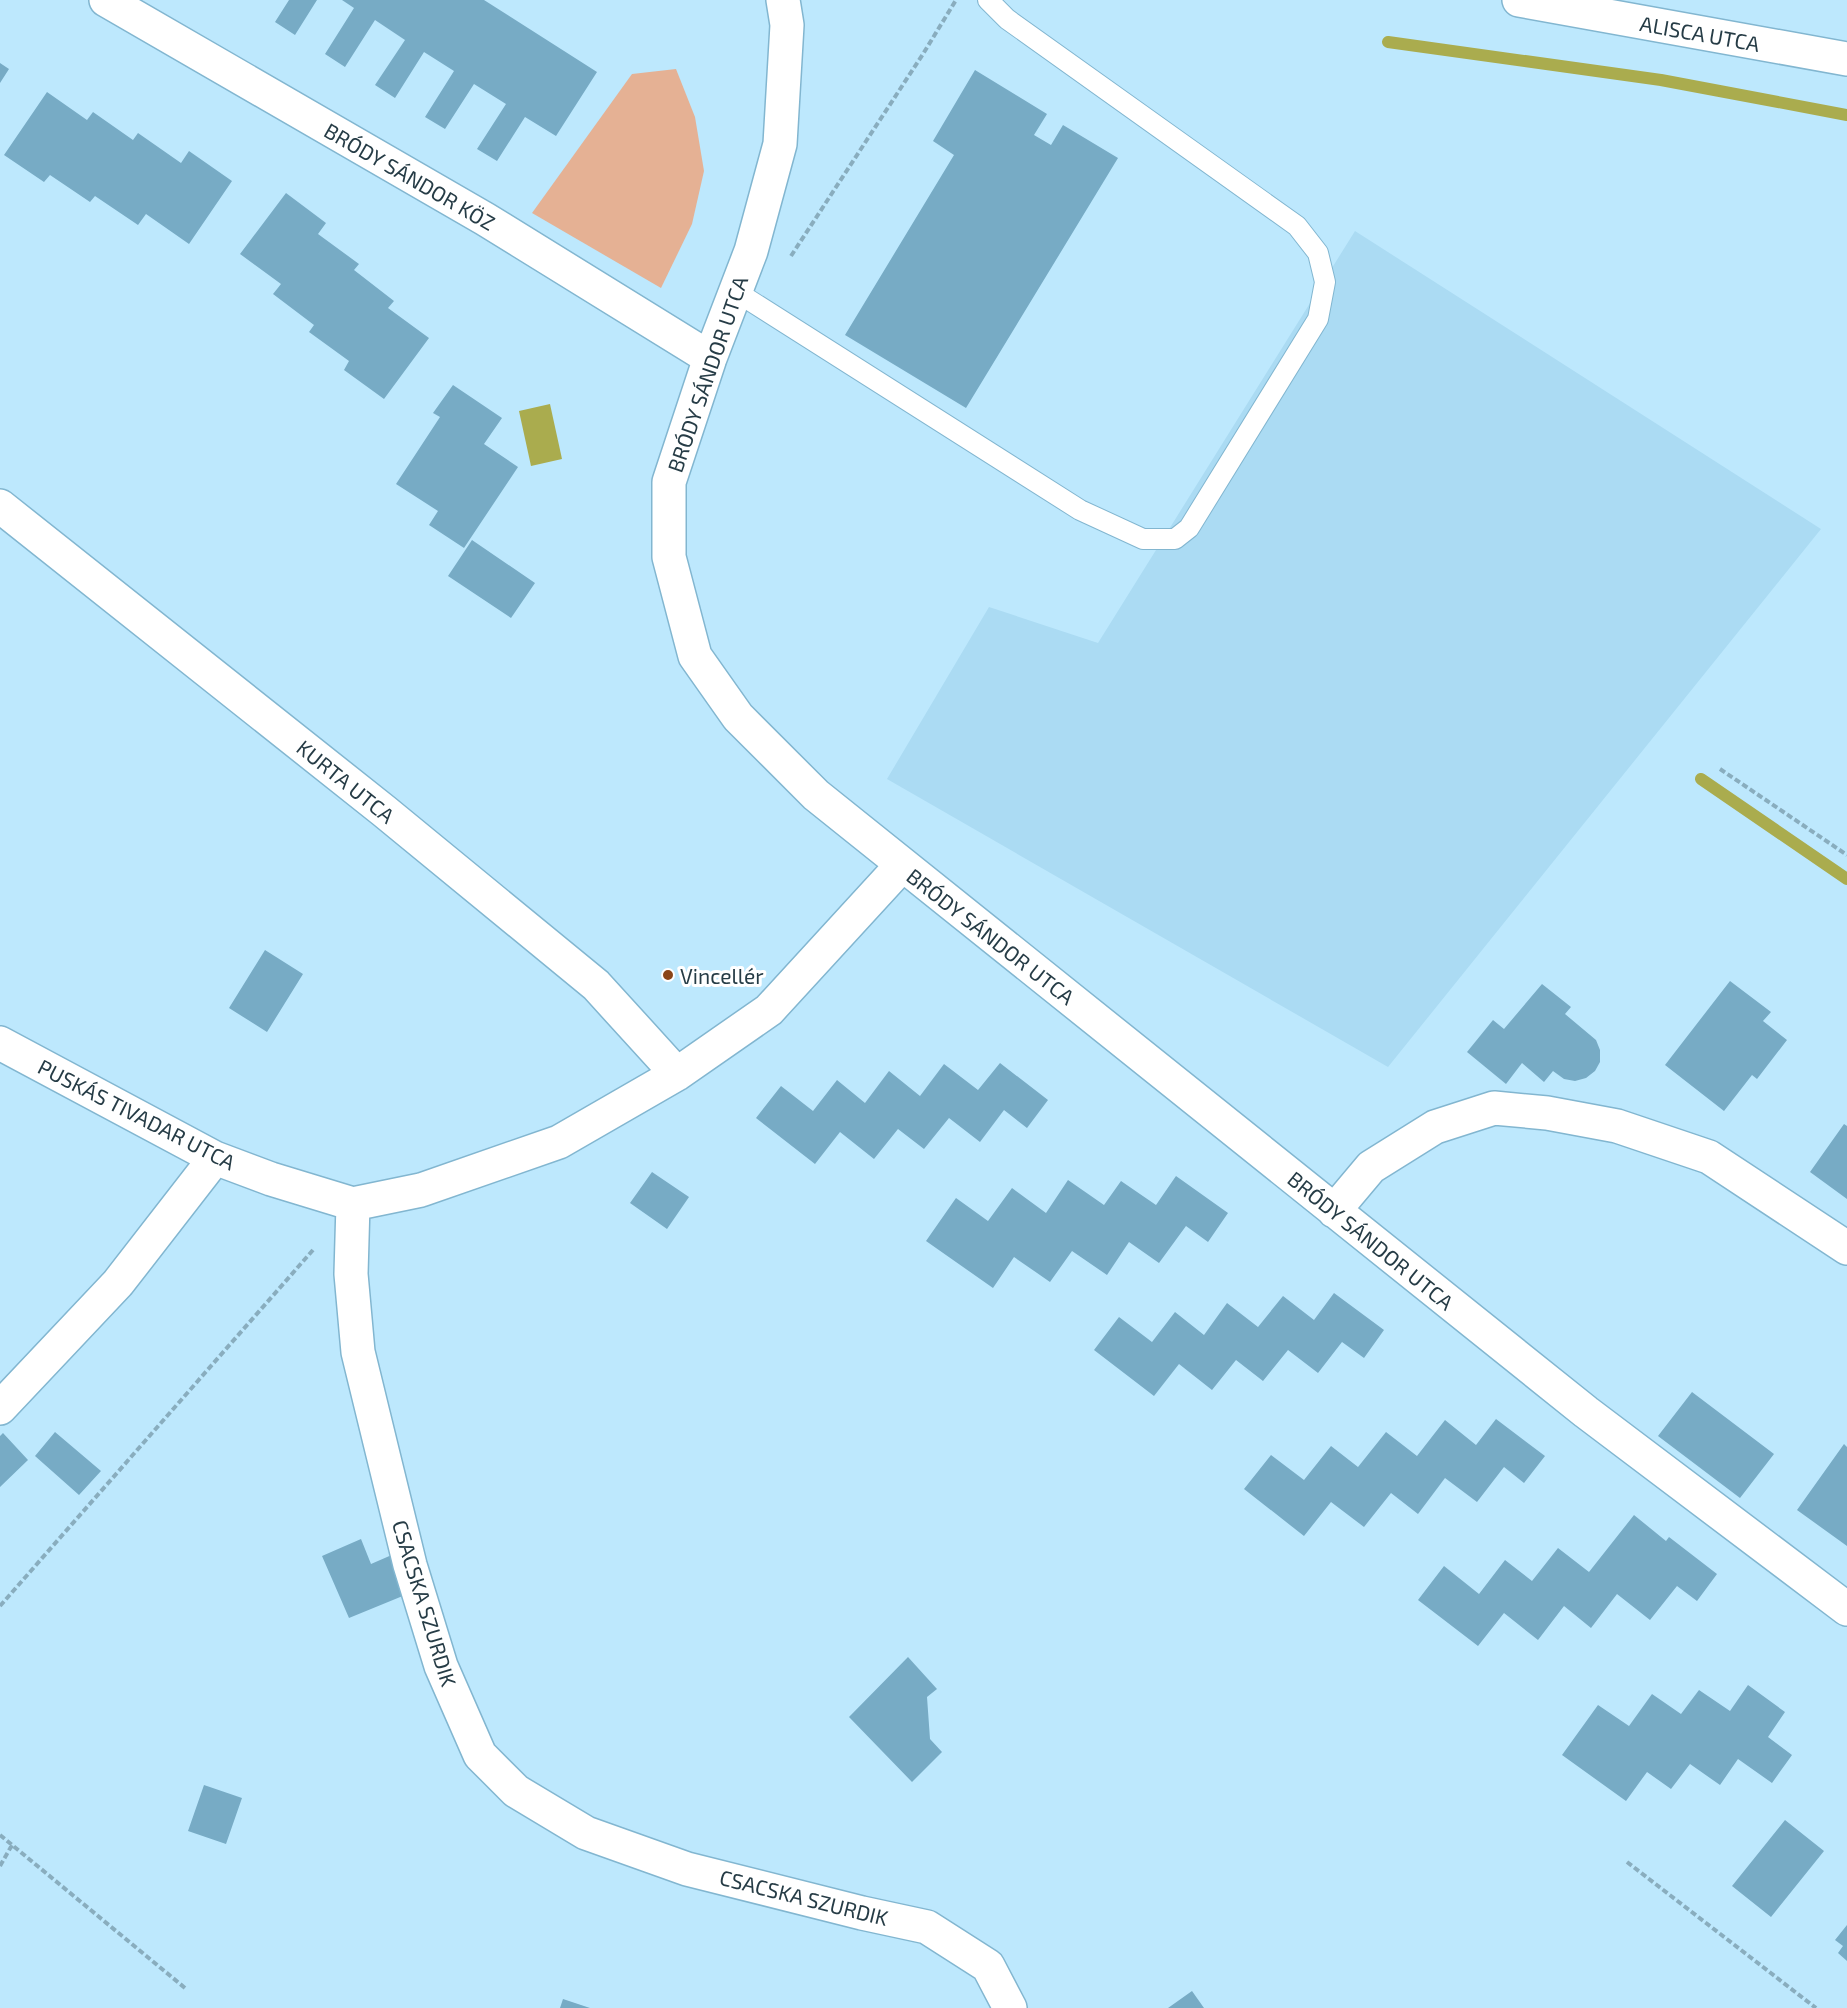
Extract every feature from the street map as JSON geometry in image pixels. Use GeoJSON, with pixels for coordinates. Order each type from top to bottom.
{"type":"FeatureCollection","features":[{"type":"Feature","properties":{"kind":"street","name":"BRÓDY SÁNDOR KÖZ"},"geometry":{"type":"LineString","coordinates":[[106,0],[485,219],[710,358]]}},
{"type":"Feature","properties":{"kind":"street","name":"BRÓDY SÁNDOR UTCA"},"geometry":{"type":"LineString","coordinates":[[783,0],[787,25],[780,144],[751,251],[710,358],[669,482],[669,557],[695,656],[738,717],[816,795],[1586,1412],[1847,1609]]}},
{"type":"Feature","properties":{"kind":"street","name":"ALISCA UTCA"},"geometry":{"type":"LineString","coordinates":[[1518,0],[1847,59]]}},
{"type":"Feature","properties":{"kind":"street","name":"KURTA UTCA"},"geometry":{"type":"LineString","coordinates":[[0,506],[384,811],[596,985],[677,1074]]}},
{"type":"Feature","properties":{"kind":"street","name":"PUSKÁS TIVADAR UTCA"},"geometry":{"type":"LineString","coordinates":[[0,1043],[215,1158],[271,1179],[352,1204],[421,1190],[559,1143],[677,1074],[769,1010],[902,865]]}},
{"type":"Feature","properties":{"kind":"street"},"geometry":{"type":"LineString","coordinates":[[1334,1211],[1371,1167],[1435,1127],[1494,1108],[1547,1113],[1617,1125],[1709,1157],[1847,1248]]}},
{"type":"Feature","properties":{"kind":"street"},"geometry":{"type":"LineString","coordinates":[[0,1408],[118,1283],[215,1158]]}},
{"type":"Feature","properties":{"kind":"street","name":"CSACSKA SZURDIK"},"geometry":{"type":"LineString","coordinates":[[352,1204],[351,1274],[358,1352],[410,1565],[437,1655],[480,1755],[516,1791],[586,1833],[687,1869],[862,1913],[927,1926],[988,1966],[1010,2008]]}},
{"type":"Feature","properties":{"kind":"lane"},"geometry":{"type":"LineString","coordinates":[[735,291],[1080,510],[1143,539],[1175,538],[1189,528],[1318,319],[1325,282],[1318,253],[1297,226],[1007,19],[988,0]]}},
{"type":"Feature","properties":{"kind":"path"},"geometry":{"type":"LineString","coordinates":[[791,257],[956,0]]}},
{"type":"Feature","properties":{"kind":"path"},"geometry":{"type":"LineString","coordinates":[[1720,769],[1847,855]]}},
{"type":"Feature","properties":{"kind":"path"},"geometry":{"type":"LineString","coordinates":[[0,1606],[313,1249]]}},
{"type":"Feature","properties":{"kind":"path"},"geometry":{"type":"LineString","coordinates":[[0,1835],[185,1988]]}},
{"type":"Feature","properties":{"kind":"path"},"geometry":{"type":"LineString","coordinates":[[0,1866],[12,1845]]}},
{"type":"Feature","properties":{"kind":"path"},"geometry":{"type":"LineString","coordinates":[[1626,1862],[1816,2008]]}},
{"type":"Feature","properties":{"kind":"shaded area"},"geometry":{"type":"Polygon","coordinates":[[[676,69],[695,117],[704,171],[692,224],[661,288],[532,213],[632,74],[676,69]]]}},
{"type":"Feature","properties":{"kind":"shaded area"},"geometry":{"type":"Polygon","coordinates":[[[1355,231],[1821,529],[1388,1067],[887,779],[989,607],[1098,643],[1355,231]]]}},
{"type":"Feature","properties":{"kind":"shaded area"},"geometry":{"type":"Polygon","coordinates":[[[550,404],[562,459],[531,466],[519,411],[550,404]]]}},
{"type":"Feature","properties":{"kind":"building"},"geometry":{"type":"Polygon","coordinates":[[[289,0],[317,0],[295,35],[275,22],[289,0]]]}},
{"type":"Feature","properties":{"kind":"building"},"geometry":{"type":"Polygon","coordinates":[[[342,0],[484,0],[597,72],[556,136],[525,117],[497,161],[477,149],[506,104],[474,84],[445,129],[425,117],[454,71],[424,52],[395,98],[375,85],[405,40],[375,20],[345,67],[325,54],[354,8],[342,0]]]}},
{"type":"Feature","properties":{"kind":"building"},"geometry":{"type":"Polygon","coordinates":[[[0,63],[9,69],[0,83],[0,63]]]}},
{"type":"Feature","properties":{"kind":"building"},"geometry":{"type":"Polygon","coordinates":[[[975,70],[1047,114],[1034,135],[1051,145],[1063,125],[1118,158],[966,408],[845,335],[954,155],[933,141],[975,70]]]}},
{"type":"Feature","properties":{"kind":"building"},"geometry":{"type":"Polygon","coordinates":[[[47,92],[87,120],[93,112],[133,140],[138,133],[181,163],[189,151],[232,181],[189,244],[146,214],[138,225],[95,196],[90,202],[50,175],[44,182],[4,155],[47,92]]]}},
{"type":"Feature","properties":{"kind":"building"},"geometry":{"type":"Polygon","coordinates":[[[286,193],[326,223],[318,234],[359,264],[354,270],[394,301],[388,308],[429,338],[384,399],[344,370],[349,361],[309,332],[314,325],[273,294],[281,284],[240,254],[286,193]]]}},
{"type":"Feature","properties":{"kind":"building"},"geometry":{"type":"Polygon","coordinates":[[[453,385],[502,418],[484,444],[518,467],[464,548],[429,525],[438,511],[396,484],[440,417],[433,413],[453,385]]]}},
{"type":"Feature","properties":{"kind":"building"},"geometry":{"type":"Polygon","coordinates":[[[472,540],[535,583],[511,618],[448,576],[472,540]]]}},
{"type":"Feature","properties":{"kind":"building"},"geometry":{"type":"Polygon","coordinates":[[[265,950],[303,974],[267,1032],[229,1008],[265,950]]]}},
{"type":"Feature","properties":{"kind":"building"},"geometry":{"type":"Polygon","coordinates":[[[1730,981],[1771,1012],[1763,1021],[1787,1040],[1757,1079],[1752,1075],[1724,1111],[1665,1065],[1730,981]]]}},
{"type":"Feature","properties":{"kind":"building"},"geometry":{"type":"Polygon","coordinates":[[[1542,984],[1571,1007],[1565,1014],[1596,1040],[1600,1050],[1600,1062],[1595,1071],[1586,1078],[1575,1081],[1564,1079],[1553,1071],[1544,1082],[1522,1063],[1506,1084],[1467,1052],[1493,1020],[1504,1029],[1542,984]]]}},
{"type":"Feature","properties":{"kind":"building"},"geometry":{"type":"Polygon","coordinates":[[[1000,1063],[1048,1100],[1027,1128],[1004,1110],[980,1142],[949,1118],[924,1149],[898,1129],[874,1159],[840,1132],[815,1164],[756,1118],[781,1086],[813,1111],[837,1080],[865,1103],[889,1071],[920,1096],[944,1064],[978,1090],[1000,1063]]]}},
{"type":"Feature","properties":{"kind":"building"},"geometry":{"type":"Polygon","coordinates":[[[1844,1124],[1847,1126],[1847,1199],[1810,1172],[1844,1124]]]}},
{"type":"Feature","properties":{"kind":"building"},"geometry":{"type":"Polygon","coordinates":[[[652,1172],[689,1197],[667,1229],[630,1203],[652,1172]]]}},
{"type":"Feature","properties":{"kind":"building"},"geometry":{"type":"Polygon","coordinates":[[[1176,1176],[1228,1213],[1208,1242],[1186,1226],[1159,1263],[1129,1242],[1107,1275],[1072,1251],[1050,1282],[1014,1257],[993,1288],[926,1241],[956,1198],[988,1221],[1012,1188],[1046,1213],[1068,1180],[1104,1205],[1121,1181],[1156,1205],[1176,1176]]]}},
{"type":"Feature","properties":{"kind":"building"},"geometry":{"type":"Polygon","coordinates":[[[1334,1293],[1384,1330],[1364,1358],[1342,1342],[1318,1373],[1288,1350],[1263,1381],[1236,1360],[1212,1390],[1179,1364],[1154,1396],[1094,1350],[1119,1317],[1152,1342],[1175,1312],[1204,1335],[1227,1303],[1258,1327],[1283,1296],[1314,1320],[1334,1293]]]}},
{"type":"Feature","properties":{"kind":"building"},"geometry":{"type":"Polygon","coordinates":[[[1692,1392],[1774,1454],[1740,1498],[1658,1436],[1692,1392]]]}},
{"type":"Feature","properties":{"kind":"building"},"geometry":{"type":"Polygon","coordinates":[[[1496,1419],[1545,1456],[1524,1483],[1504,1467],[1477,1502],[1445,1478],[1418,1514],[1391,1493],[1364,1527],[1331,1502],[1304,1536],[1244,1489],[1271,1455],[1304,1480],[1331,1446],[1358,1467],[1386,1432],[1417,1456],[1445,1420],[1476,1445],[1496,1419]]]}},
{"type":"Feature","properties":{"kind":"building"},"geometry":{"type":"Polygon","coordinates":[[[55,1432],[101,1471],[79,1495],[35,1456],[55,1432]]]}},
{"type":"Feature","properties":{"kind":"building"},"geometry":{"type":"Polygon","coordinates":[[[3,1433],[28,1460],[0,1487],[0,1436],[3,1433]]]}},
{"type":"Feature","properties":{"kind":"building"},"geometry":{"type":"Polygon","coordinates":[[[1844,1444],[1847,1447],[1847,1546],[1797,1510],[1844,1444]]]}},
{"type":"Feature","properties":{"kind":"building"},"geometry":{"type":"Polygon","coordinates":[[[1634,1515],[1666,1541],[1669,1537],[1717,1574],[1697,1601],[1677,1586],[1650,1620],[1617,1594],[1591,1628],[1564,1606],[1538,1640],[1504,1613],[1478,1646],[1418,1600],[1444,1566],[1479,1594],[1505,1560],[1532,1581],[1558,1548],[1589,1572],[1634,1515]]]}},
{"type":"Feature","properties":{"kind":"building"},"geometry":{"type":"Polygon","coordinates":[[[361,1539],[371,1564],[394,1554],[410,1593],[349,1618],[322,1556],[361,1539]]]}},
{"type":"Feature","properties":{"kind":"building"},"geometry":{"type":"Polygon","coordinates":[[[908,1657],[937,1689],[927,1697],[930,1739],[942,1752],[912,1782],[849,1717],[908,1657]]]}},
{"type":"Feature","properties":{"kind":"building"},"geometry":{"type":"Polygon","coordinates":[[[1748,1685],[1785,1712],[1768,1737],[1792,1755],[1772,1783],[1738,1759],[1720,1785],[1690,1764],[1671,1789],[1647,1772],[1626,1801],[1562,1755],[1598,1705],[1629,1726],[1652,1694],[1681,1714],[1699,1690],[1730,1711],[1748,1685]]]}},
{"type":"Feature","properties":{"kind":"building"},"geometry":{"type":"Polygon","coordinates":[[[204,1785],[242,1798],[226,1844],[188,1831],[204,1785]]]}},
{"type":"Feature","properties":{"kind":"building"},"geometry":{"type":"Polygon","coordinates":[[[1785,1820],[1824,1851],[1771,1917],[1732,1886],[1785,1820]]]}},
{"type":"Feature","properties":{"kind":"building"},"geometry":{"type":"Polygon","coordinates":[[[1847,1925],[1847,1961],[1838,1953],[1843,1946],[1835,1940],[1847,1925]]]}},
{"type":"Feature","properties":{"kind":"building"},"geometry":{"type":"Polygon","coordinates":[[[1192,1991],[1204,2008],[1168,2008],[1192,1991]]]}},
{"type":"Feature","properties":{"kind":"building"},"geometry":{"type":"Polygon","coordinates":[[[563,1999],[590,2008],[560,2008],[563,1999]]]}},
{"type":"Feature","properties":{"kind":"waterway"},"geometry":{"type":"LineString","coordinates":[[1388,42],[1661,80],[1847,115]]}},
{"type":"Feature","properties":{"kind":"waterway"},"geometry":{"type":"LineString","coordinates":[[1701,779],[1847,879]]}},
{"type":"Feature","properties":{"kind":"place","name":"Vincellér"},"geometry":{"type":"Point","coordinates":[668,975]}}]}
